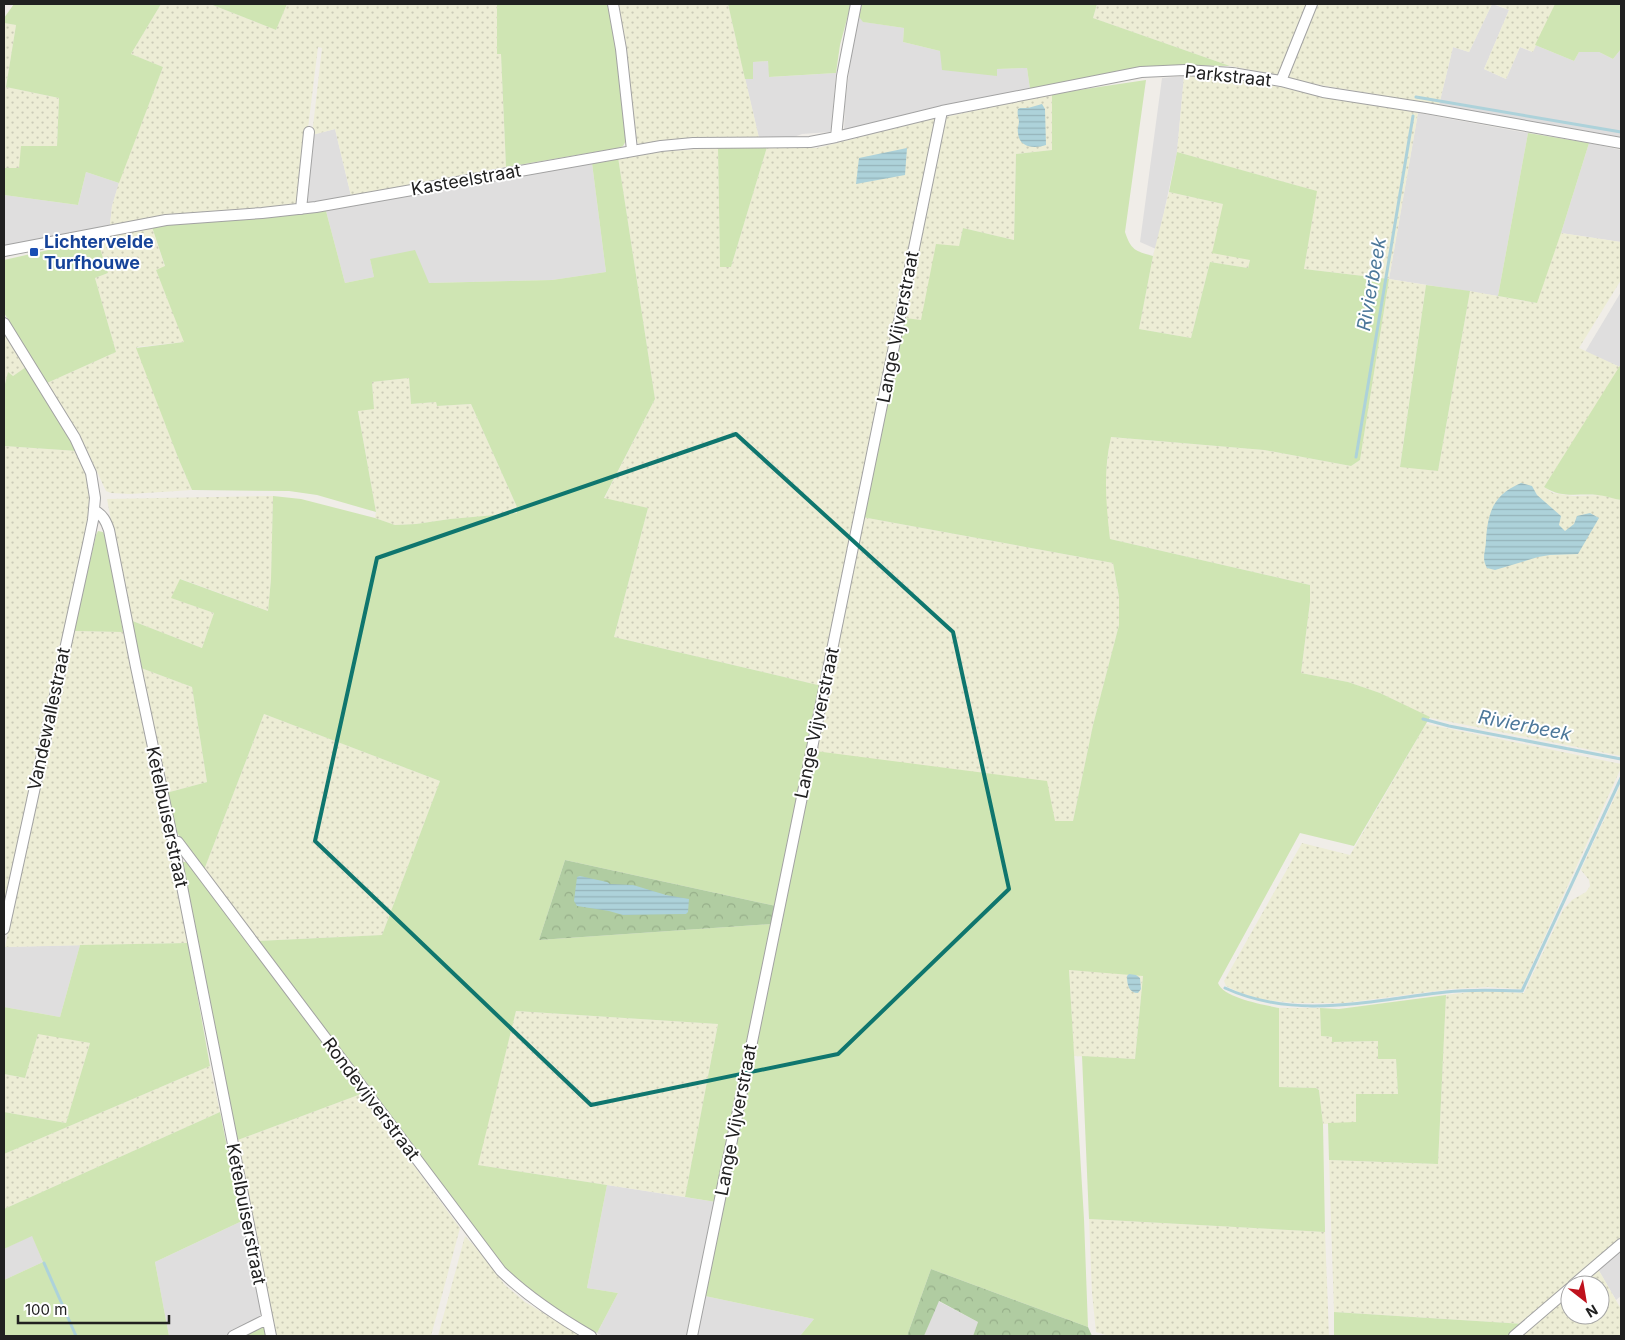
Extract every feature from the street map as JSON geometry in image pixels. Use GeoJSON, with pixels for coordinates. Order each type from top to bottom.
{"type":"FeatureCollection","features":[{"type":"Feature","properties":{"kind":"street"},"geometry":{"type":"LineString","coordinates":[[614,4],[632,150]]}},
{"type":"Feature","properties":{"kind":"street"},"geometry":{"type":"LineString","coordinates":[[836,137],[842,76],[856,4]]}},
{"type":"Feature","properties":{"kind":"street"},"geometry":{"type":"LineString","coordinates":[[1281,81],[1312,4]]}},
{"type":"Feature","properties":{"kind":"street","name":"Parkstraat"},"geometry":{"type":"LineString","coordinates":[[836,137],[942,111],[1141,72],[1184,70],[1222,72],[1281,81],[1323,92],[1621,143]]}},
{"type":"Feature","properties":{"kind":"street","name":"Lange Vijverstraat"},"geometry":{"type":"LineString","coordinates":[[692,1336],[942,111]]}},
{"type":"Feature","properties":{"kind":"street"},"geometry":{"type":"LineString","coordinates":[[301,209],[310,132]]}},
{"type":"Feature","properties":{"kind":"street","name":"Kasteelstraat"},"geometry":{"type":"LineString","coordinates":[[4,251],[166,220],[301,209],[632,150],[693,143],[810,142],[836,137]]}},
{"type":"Feature","properties":{"kind":"street"},"geometry":{"type":"LineString","coordinates":[[4,323],[75,438],[91,473],[95,498],[94,510]]}},
{"type":"Feature","properties":{"kind":"street","name":"Ketelbuiserstraat"},"geometry":{"type":"LineString","coordinates":[[94,510],[105,519],[110,530],[271,1336]]}},
{"type":"Feature","properties":{"kind":"street","name":"Vandewallestraat"},"geometry":{"type":"LineString","coordinates":[[4,929],[78,592],[94,510]]}},
{"type":"Feature","properties":{"kind":"street","name":"Rondevijverstraat"},"geometry":{"type":"LineString","coordinates":[[173,841],[178,842],[501,1271],[536,1302],[592,1336]]}},
{"type":"Feature","properties":{"kind":"street"},"geometry":{"type":"LineString","coordinates":[[1585,1275],[1621,1244]]}},
{"type":"Feature","properties":{"kind":"street"},"geometry":{"type":"LineString","coordinates":[[1514,1336],[1560,1297]]}},
{"type":"Feature","properties":{"kind":"street"},"geometry":{"type":"LineString","coordinates":[[233,1336],[268,1320]]}},
{"type":"Feature","properties":{"kind":"highlighted area"},"geometry":{"type":"Polygon","coordinates":[[[736,434],[953,632],[1009,889],[838,1054],[591,1105],[315,841],[377,558],[736,434]]]}},
{"type":"Feature","properties":{"kind":"shaded area"},"geometry":{"type":"Polygon","coordinates":[[[1492,4],[1509,10],[1484,69],[1506,79],[1520,47],[1532,52],[1535,45],[1574,61],[1579,52],[1599,52],[1613,59],[1621,49],[1621,137],[1439,105],[1453,47],[1469,52],[1492,4]]]}},
{"type":"Feature","properties":{"kind":"shaded area"},"geometry":{"type":"Polygon","coordinates":[[[859,17],[864,22],[904,28],[903,42],[940,51],[997,76],[997,69],[1027,68],[1030,89],[951,104],[844,132],[845,103],[854,35],[859,17]]]}},
{"type":"Feature","properties":{"kind":"shaded area"},"geometry":{"type":"Polygon","coordinates":[[[768,61],[770,77],[836,73],[830,132],[802,134],[794,137],[759,138],[745,79],[753,79],[752,62],[768,61]]]}},
{"type":"Feature","properties":{"kind":"shaded area"},"geometry":{"type":"Polygon","coordinates":[[[1184,76],[1177,152],[1156,249],[1140,242],[1162,78],[1184,76]]]}},
{"type":"Feature","properties":{"kind":"shaded area"},"geometry":{"type":"Polygon","coordinates":[[[1418,113],[1528,133],[1498,296],[1389,279],[1418,113]]]}},
{"type":"Feature","properties":{"kind":"shaded area"},"geometry":{"type":"Polygon","coordinates":[[[335,129],[351,196],[306,204],[312,135],[335,129]]]}},
{"type":"Feature","properties":{"kind":"shaded area"},"geometry":{"type":"Polygon","coordinates":[[[1589,143],[1621,150],[1621,242],[1561,233],[1589,143]]]}},
{"type":"Feature","properties":{"kind":"shaded area"},"geometry":{"type":"Polygon","coordinates":[[[592,163],[606,272],[552,280],[429,283],[370,259],[374,277],[345,283],[326,211],[399,196],[592,163]]]}},
{"type":"Feature","properties":{"kind":"shaded area"},"geometry":{"type":"Polygon","coordinates":[[[86,172],[119,183],[112,206],[110,225],[4,247],[4,195],[78,205],[86,172]]]}},
{"type":"Feature","properties":{"kind":"shaded area"},"geometry":{"type":"Polygon","coordinates":[[[1621,292],[1621,364],[1620,367],[1585,352],[1621,292]]]}},
{"type":"Feature","properties":{"kind":"shaded area"},"geometry":{"type":"Polygon","coordinates":[[[80,945],[60,1017],[4,1007],[5,947],[80,945]]]}},
{"type":"Feature","properties":{"kind":"shaded area"},"geometry":{"type":"Polygon","coordinates":[[[607,1185],[716,1202],[689,1336],[603,1336],[597,1333],[618,1293],[587,1288],[607,1185]]]}},
{"type":"Feature","properties":{"kind":"shaded area"},"geometry":{"type":"Polygon","coordinates":[[[242,1221],[263,1310],[258,1320],[254,1324],[225,1336],[169,1336],[155,1262],[242,1221]]]}},
{"type":"Feature","properties":{"kind":"shaded area"},"geometry":{"type":"Polygon","coordinates":[[[32,1235],[43,1262],[4,1280],[4,1249],[32,1235]]]}},
{"type":"Feature","properties":{"kind":"shaded area"},"geometry":{"type":"Polygon","coordinates":[[[1621,1249],[1621,1296],[1616,1300],[1610,1290],[1610,1275],[1601,1275],[1598,1269],[1621,1249]]]}},
{"type":"Feature","properties":{"kind":"shaded area"},"geometry":{"type":"Polygon","coordinates":[[[705,1296],[814,1319],[800,1336],[696,1336],[705,1296]]]}},
{"type":"Feature","properties":{"kind":"shaded area"},"geometry":{"type":"Polygon","coordinates":[[[938,1301],[978,1322],[973,1336],[924,1336],[938,1301]]]}},
{"type":"Feature","properties":{"kind":"green space"},"geometry":{"type":"Polygon","coordinates":[[[14,4],[161,4],[131,54],[163,67],[119,183],[86,172],[78,205],[4,195],[4,168],[19,168],[21,146],[57,146],[59,98],[6,87],[16,25],[4,23],[4,18],[14,4]]]}},
{"type":"Feature","properties":{"kind":"green space"},"geometry":{"type":"Polygon","coordinates":[[[161,4],[210,4],[276,30],[287,4],[497,4],[497,54],[501,54],[506,167],[351,196],[335,129],[312,135],[322,48],[318,47],[299,201],[295,205],[173,214],[110,225],[112,206],[120,179],[163,67],[131,54],[161,4]]]}},
{"type":"Feature","properties":{"kind":"green space"},"geometry":{"type":"Polygon","coordinates":[[[210,4],[287,4],[276,30],[210,4]]]}},
{"type":"Feature","properties":{"kind":"green space"},"geometry":{"type":"Polygon","coordinates":[[[497,4],[610,4],[617,42],[626,141],[623,146],[506,167],[501,54],[497,54],[497,4]]]}},
{"type":"Feature","properties":{"kind":"green space"},"geometry":{"type":"Polygon","coordinates":[[[616,4],[728,4],[759,138],[639,144],[636,141],[616,4]]]}},
{"type":"Feature","properties":{"kind":"green space"},"geometry":{"type":"Polygon","coordinates":[[[728,4],[851,4],[840,45],[836,73],[769,77],[768,61],[753,62],[753,79],[745,79],[728,4]]]}},
{"type":"Feature","properties":{"kind":"green space"},"geometry":{"type":"Polygon","coordinates":[[[862,4],[1097,4],[1093,18],[1230,66],[1178,65],[1130,69],[1030,89],[1027,68],[997,69],[997,76],[942,70],[940,51],[903,42],[904,28],[863,22],[859,17],[862,4]]]}},
{"type":"Feature","properties":{"kind":"green space"},"geometry":{"type":"Polygon","coordinates":[[[1097,4],[1308,4],[1279,75],[1230,66],[1093,18],[1097,4]]]}},
{"type":"Feature","properties":{"kind":"green space"},"geometry":{"type":"Polygon","coordinates":[[[1316,4],[1492,4],[1469,52],[1453,47],[1439,105],[1296,81],[1289,77],[1316,4]]]}},
{"type":"Feature","properties":{"kind":"green space"},"geometry":{"type":"Polygon","coordinates":[[[1494,4],[1555,4],[1533,52],[1520,47],[1506,79],[1484,69],[1509,10],[1494,4]]]}},
{"type":"Feature","properties":{"kind":"green space"},"geometry":{"type":"Polygon","coordinates":[[[1555,4],[1621,4],[1621,49],[1613,59],[1599,52],[1579,52],[1574,61],[1535,45],[1555,4]]]}},
{"type":"Feature","properties":{"kind":"green space"},"geometry":{"type":"Polygon","coordinates":[[[4,23],[16,25],[6,87],[59,98],[57,146],[19,168],[4,168],[4,23]]]}},
{"type":"Feature","properties":{"kind":"green space"},"geometry":{"type":"Polygon","coordinates":[[[1184,76],[1215,76],[1418,113],[1389,279],[1304,269],[1316,191],[1177,152],[1184,76]]]}},
{"type":"Feature","properties":{"kind":"green space"},"geometry":{"type":"Polygon","coordinates":[[[1146,80],[1125,232],[1129,243],[1134,249],[1153,256],[1139,329],[1191,338],[1210,262],[1248,268],[1250,260],[1212,253],[1223,204],[1169,192],[1177,152],[1317,191],[1304,269],[1389,279],[1360,460],[1351,466],[1264,450],[1111,437],[1106,476],[1106,501],[1110,539],[1310,585],[1310,602],[1301,673],[1348,682],[1380,693],[1430,717],[1354,846],[1300,833],[1218,983],[1221,988],[1236,997],[1279,1008],[1279,1087],[1316,1088],[1319,1090],[1323,1124],[1325,1232],[1089,1219],[1082,1056],[1135,1059],[1143,976],[1069,970],[1084,1219],[1088,1327],[931,1269],[907,1336],[800,1336],[814,1319],[705,1296],[772,964],[782,924],[815,751],[1047,781],[1055,821],[1073,821],[1093,725],[1119,625],[1119,597],[1113,563],[862,517],[905,318],[921,320],[936,244],[959,246],[963,228],[1014,240],[1016,154],[1052,150],[1052,94],[1146,80]]]}},
{"type":"Feature","properties":{"kind":"green space"},"geometry":{"type":"Polygon","coordinates":[[[1052,94],[1052,150],[1016,154],[1014,240],[963,228],[959,246],[921,321],[905,318],[945,117],[1052,94]]]}},
{"type":"Feature","properties":{"kind":"green space"},"geometry":{"type":"Polygon","coordinates":[[[935,118],[822,686],[614,637],[648,508],[604,499],[655,399],[618,157],[655,152],[718,148],[720,266],[731,267],[767,147],[817,148],[935,118]]]}},
{"type":"Feature","properties":{"kind":"green space"},"geometry":{"type":"Polygon","coordinates":[[[1528,133],[1589,143],[1537,303],[1498,296],[1528,133]]]}},
{"type":"Feature","properties":{"kind":"green space"},"geometry":{"type":"Polygon","coordinates":[[[767,147],[731,267],[720,267],[718,148],[767,147]]]}},
{"type":"Feature","properties":{"kind":"green space"},"geometry":{"type":"Polygon","coordinates":[[[618,157],[655,399],[604,498],[648,508],[614,637],[822,686],[776,906],[565,860],[539,940],[772,924],[716,1202],[685,1197],[718,1024],[516,1011],[478,1165],[607,1185],[587,1288],[618,1293],[597,1333],[545,1304],[516,1281],[483,1243],[257,941],[382,935],[440,781],[264,714],[204,870],[185,846],[175,829],[166,793],[207,782],[192,687],[141,668],[130,620],[202,648],[214,613],[171,598],[180,579],[268,611],[271,579],[273,496],[301,499],[395,525],[517,513],[517,507],[471,404],[437,406],[436,402],[411,404],[409,378],[372,382],[374,409],[358,411],[376,512],[317,495],[289,491],[192,490],[136,348],[184,342],[156,270],[165,266],[152,227],[326,211],[345,283],[374,277],[370,259],[415,250],[429,283],[552,280],[606,272],[592,163],[618,157]]]}},
{"type":"Feature","properties":{"kind":"green space"},"geometry":{"type":"Polygon","coordinates":[[[1169,192],[1223,204],[1250,259],[1248,268],[1210,262],[1191,338],[1139,329],[1153,256],[1169,192]]]}},
{"type":"Feature","properties":{"kind":"green space"},"geometry":{"type":"Polygon","coordinates":[[[152,227],[165,267],[156,270],[185,342],[137,347],[192,490],[130,494],[111,493],[106,491],[85,446],[47,383],[116,352],[95,278],[108,273],[97,239],[152,227]]]}},
{"type":"Feature","properties":{"kind":"green space"},"geometry":{"type":"Polygon","coordinates":[[[1561,233],[1621,242],[1621,280],[1579,348],[1620,367],[1544,487],[1553,493],[1573,496],[1600,495],[1621,500],[1621,756],[1431,718],[1380,693],[1348,682],[1301,673],[1310,602],[1310,585],[1110,539],[1105,503],[1110,437],[1264,450],[1351,466],[1360,460],[1389,279],[1426,285],[1400,466],[1438,471],[1470,291],[1536,303],[1561,233]]]}},
{"type":"Feature","properties":{"kind":"green space"},"geometry":{"type":"Polygon","coordinates":[[[97,239],[108,273],[95,278],[116,352],[47,383],[4,313],[4,260],[97,239]]]}},
{"type":"Feature","properties":{"kind":"green space"},"geometry":{"type":"Polygon","coordinates":[[[1426,285],[1470,291],[1438,471],[1400,467],[1426,285]]]}},
{"type":"Feature","properties":{"kind":"green space"},"geometry":{"type":"Polygon","coordinates":[[[4,331],[26,367],[13,376],[8,373],[4,388],[4,331]]]}},
{"type":"Feature","properties":{"kind":"green space"},"geometry":{"type":"Polygon","coordinates":[[[1621,364],[1621,500],[1598,495],[1558,493],[1544,487],[1621,364]]]}},
{"type":"Feature","properties":{"kind":"green space"},"geometry":{"type":"Polygon","coordinates":[[[26,367],[77,451],[4,446],[4,388],[8,372],[13,376],[26,367]]]}},
{"type":"Feature","properties":{"kind":"green space"},"geometry":{"type":"Polygon","coordinates":[[[409,378],[411,404],[436,402],[437,406],[471,404],[517,507],[517,514],[395,525],[375,518],[376,512],[358,410],[374,408],[372,382],[409,378]]]}},
{"type":"Feature","properties":{"kind":"green space"},"geometry":{"type":"Polygon","coordinates":[[[4,446],[77,451],[89,480],[91,498],[87,525],[4,912],[4,446]]]}},
{"type":"Feature","properties":{"kind":"green space"},"geometry":{"type":"Polygon","coordinates":[[[273,496],[271,579],[268,611],[181,579],[172,598],[214,613],[202,648],[130,620],[107,499],[273,496]]]}},
{"type":"Feature","properties":{"kind":"green space"},"geometry":{"type":"Polygon","coordinates":[[[862,517],[1113,563],[1119,597],[1119,625],[1093,725],[1073,821],[1055,821],[815,751],[862,517]]]}},
{"type":"Feature","properties":{"kind":"green space"},"geometry":{"type":"Polygon","coordinates":[[[98,531],[103,532],[107,540],[123,632],[74,631],[98,531]]]}},
{"type":"Feature","properties":{"kind":"green space"},"geometry":{"type":"Polygon","coordinates":[[[74,631],[123,632],[135,679],[188,943],[5,947],[74,631]]]}},
{"type":"Feature","properties":{"kind":"green space"},"geometry":{"type":"Polygon","coordinates":[[[141,668],[192,687],[207,782],[166,793],[141,668]]]}},
{"type":"Feature","properties":{"kind":"green space"},"geometry":{"type":"Polygon","coordinates":[[[264,714],[440,781],[382,935],[257,941],[204,870],[264,714]]]}},
{"type":"Feature","properties":{"kind":"green space"},"geometry":{"type":"Polygon","coordinates":[[[1426,724],[1621,764],[1621,768],[1521,989],[1488,987],[1451,989],[1344,1003],[1296,1003],[1264,1000],[1243,994],[1226,986],[1224,981],[1302,843],[1350,855],[1426,724]]]}},
{"type":"Feature","properties":{"kind":"green space"},"geometry":{"type":"Polygon","coordinates":[[[1621,784],[1621,1240],[1581,1275],[1560,1275],[1560,1293],[1524,1324],[1334,1312],[1329,1160],[1438,1164],[1446,995],[1478,991],[1524,993],[1563,910],[1572,900],[1586,892],[1590,886],[1589,880],[1581,870],[1621,784]]]}},
{"type":"Feature","properties":{"kind":"green space"},"geometry":{"type":"Polygon","coordinates":[[[565,860],[776,906],[772,924],[539,940],[565,860]]]}},
{"type":"Feature","properties":{"kind":"green space"},"geometry":{"type":"Polygon","coordinates":[[[180,862],[186,862],[191,866],[361,1094],[235,1141],[180,862]]]}},
{"type":"Feature","properties":{"kind":"green space"},"geometry":{"type":"Polygon","coordinates":[[[188,943],[210,1066],[4,1154],[4,1112],[66,1123],[90,1043],[38,1034],[25,1078],[4,1074],[4,1007],[60,1017],[80,945],[188,943]]]}},
{"type":"Feature","properties":{"kind":"green space"},"geometry":{"type":"Polygon","coordinates":[[[1069,970],[1143,975],[1135,1059],[1074,1056],[1069,970]]]}},
{"type":"Feature","properties":{"kind":"green space"},"geometry":{"type":"Polygon","coordinates":[[[1446,995],[1438,1164],[1329,1160],[1328,1123],[1356,1122],[1356,1094],[1398,1094],[1396,1059],[1378,1059],[1378,1041],[1332,1042],[1332,1037],[1321,1036],[1320,1008],[1339,1009],[1446,995]]]}},
{"type":"Feature","properties":{"kind":"green space"},"geometry":{"type":"Polygon","coordinates":[[[1279,1008],[1320,1008],[1321,1036],[1332,1037],[1332,1042],[1378,1041],[1396,1058],[1398,1094],[1357,1094],[1356,1123],[1323,1124],[1319,1090],[1316,1088],[1279,1087],[1279,1008]]]}},
{"type":"Feature","properties":{"kind":"green space"},"geometry":{"type":"Polygon","coordinates":[[[516,1011],[718,1024],[685,1197],[477,1165],[516,1011]]]}},
{"type":"Feature","properties":{"kind":"green space"},"geometry":{"type":"Polygon","coordinates":[[[38,1033],[90,1043],[66,1123],[4,1112],[4,1074],[25,1078],[38,1033]]]}},
{"type":"Feature","properties":{"kind":"green space"},"geometry":{"type":"Polygon","coordinates":[[[210,1066],[220,1112],[4,1209],[4,1154],[210,1066]]]}},
{"type":"Feature","properties":{"kind":"green space"},"geometry":{"type":"Polygon","coordinates":[[[361,1094],[460,1228],[431,1336],[276,1336],[235,1141],[361,1094]]]}},
{"type":"Feature","properties":{"kind":"green space"},"geometry":{"type":"Polygon","coordinates":[[[220,1112],[242,1221],[155,1262],[169,1336],[4,1336],[4,1280],[43,1262],[32,1236],[4,1249],[4,1209],[220,1112]]]}},
{"type":"Feature","properties":{"kind":"green space"},"geometry":{"type":"Polygon","coordinates":[[[1089,1219],[1325,1232],[1329,1336],[1109,1336],[1096,1332],[1092,1293],[1089,1219]]]}},
{"type":"Feature","properties":{"kind":"green space"},"geometry":{"type":"Polygon","coordinates":[[[465,1236],[505,1285],[525,1302],[582,1336],[438,1336],[465,1236]]]}},
{"type":"Feature","properties":{"kind":"green space"},"geometry":{"type":"Polygon","coordinates":[[[931,1269],[1088,1327],[1092,1336],[973,1336],[978,1322],[939,1301],[924,1336],[907,1336],[931,1269]]]}},
{"type":"Feature","properties":{"kind":"green space"},"geometry":{"type":"Polygon","coordinates":[[[1598,1269],[1601,1275],[1591,1275],[1598,1269]]]}},
{"type":"Feature","properties":{"kind":"green space"},"geometry":{"type":"Polygon","coordinates":[[[1610,1290],[1621,1309],[1621,1336],[1520,1336],[1560,1302],[1560,1325],[1610,1325],[1610,1290]]]}},
{"type":"Feature","properties":{"kind":"green space"},"geometry":{"type":"Polygon","coordinates":[[[1334,1312],[1524,1324],[1509,1336],[1334,1336],[1334,1312]]]}},
{"type":"Feature","properties":{"kind":"green space"},"geometry":{"type":"Polygon","coordinates":[[[263,1326],[267,1329],[268,1336],[241,1336],[263,1326]]]}},
{"type":"Feature","properties":{"kind":"water"},"geometry":{"type":"Polygon","coordinates":[[[1042,104],[1045,109],[1046,145],[1028,146],[1021,142],[1019,138],[1018,109],[1042,104]]]}},
{"type":"Feature","properties":{"kind":"water"},"geometry":{"type":"Polygon","coordinates":[[[907,148],[905,175],[856,184],[859,158],[907,148]]]}},
{"type":"Feature","properties":{"kind":"water"},"geometry":{"type":"Polygon","coordinates":[[[1521,483],[1532,486],[1537,495],[1561,516],[1559,525],[1565,531],[1574,524],[1577,516],[1590,513],[1599,518],[1578,554],[1550,555],[1495,570],[1487,568],[1484,557],[1488,521],[1491,513],[1498,499],[1504,493],[1521,483]]]}},
{"type":"Feature","properties":{"kind":"water"},"geometry":{"type":"Polygon","coordinates":[[[580,876],[610,884],[633,885],[666,895],[689,899],[688,912],[686,914],[623,915],[577,906],[574,901],[577,877],[580,876]]]}},
{"type":"Feature","properties":{"kind":"water"},"geometry":{"type":"Polygon","coordinates":[[[1129,974],[1140,978],[1141,989],[1138,993],[1132,992],[1129,988],[1127,976],[1129,974]]]}},
{"type":"Feature","properties":{"kind":"waterway","name":"Rivierbeek"},"geometry":{"type":"LineString","coordinates":[[1416,97],[1621,132]]}},
{"type":"Feature","properties":{"kind":"waterway","name":"Rivierbeek"},"geometry":{"type":"LineString","coordinates":[[1356,457],[1413,116]]}},
{"type":"Feature","properties":{"kind":"waterway","name":"Rivierbeek"},"geometry":{"type":"LineString","coordinates":[[1423,719],[1449,726],[1621,759]]}},
{"type":"Feature","properties":{"kind":"waterway"},"geometry":{"type":"LineString","coordinates":[[1225,988],[1252,998],[1279,1004],[1307,1006],[1362,1003],[1455,991],[1522,991],[1621,778]]}},
{"type":"Feature","properties":{"kind":"waterway"},"geometry":{"type":"LineString","coordinates":[[44,1263],[76,1336]]}},
{"type":"Feature","properties":{"kind":"place","name":"Lichtervelde Turfhouwe"},"geometry":{"type":"Point","coordinates":[34,252]}}]}
